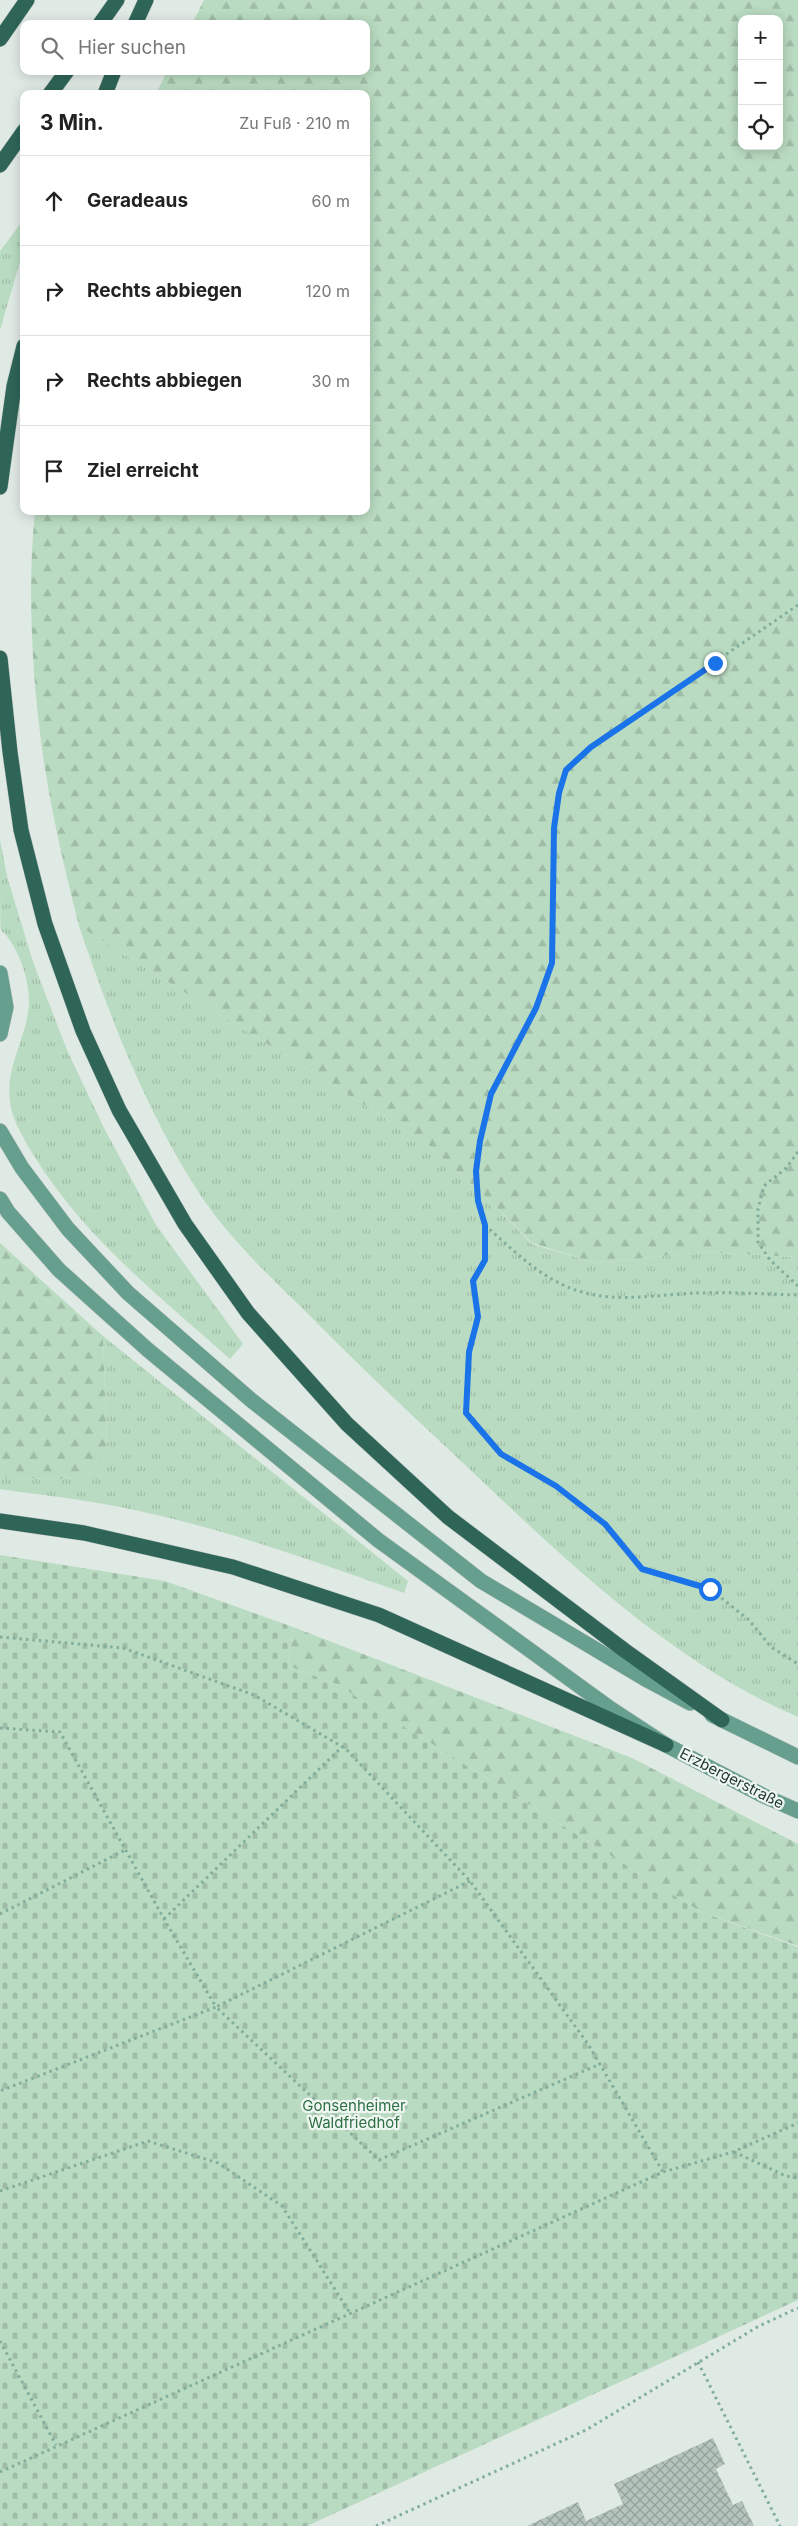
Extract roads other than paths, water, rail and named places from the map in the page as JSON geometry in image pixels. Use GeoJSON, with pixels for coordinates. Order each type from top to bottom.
{"type":"FeatureCollection","features":[{"type":"Feature","properties":{"kind":"highway"},"geometry":{"type":"LineString","coordinates":[[0,39],[27,0]]}},
{"type":"Feature","properties":{"kind":"highway"},"geometry":{"type":"LineString","coordinates":[[103,20],[117,0]]}},
{"type":"Feature","properties":{"kind":"highway"},"geometry":{"type":"LineString","coordinates":[[137,20],[146,0]]}},
{"type":"Feature","properties":{"kind":"highway"},"geometry":{"type":"LineString","coordinates":[[53,90],[63,75]]}},
{"type":"Feature","properties":{"kind":"highway"},"geometry":{"type":"LineString","coordinates":[[107,90],[112,75]]}},
{"type":"Feature","properties":{"kind":"highway"},"geometry":{"type":"LineString","coordinates":[[0,164],[20,136]]}},
{"type":"Feature","properties":{"kind":"highway"},"geometry":{"type":"LineString","coordinates":[[0,487],[14,386],[20,362]]}},
{"type":"Feature","properties":{"kind":"highway"},"geometry":{"type":"LineString","coordinates":[[0,658],[21,830],[45,924],[83,1031],[120,1110],[185,1224],[254,1320],[347,1424],[440,1510],[616,1644],[722,1720]]}},
{"type":"Feature","properties":{"kind":"highway"},"geometry":{"type":"LineString","coordinates":[[0,1521],[84,1533],[233,1567],[379,1615],[666,1745]]}},
{"type":"Feature","properties":{"kind":"main road"},"geometry":{"type":"LineString","coordinates":[[0,972],[6,1006],[0,1034]]}},
{"type":"Feature","properties":{"kind":"main road"},"geometry":{"type":"LineString","coordinates":[[0,1131],[22,1168],[68,1229],[128,1293],[250,1400],[481,1581],[646,1680],[798,1757]]}},
{"type":"Feature","properties":{"kind":"main road","name":"Erzbergerstraße"},"geometry":{"type":"LineString","coordinates":[[0,1199],[8,1212],[59,1270],[148,1350],[370,1534],[611,1709],[666,1745],[756,1792],[798,1811]]}},
{"type":"Feature","properties":{"kind":"park label","name":"Gonsenheimer Waldfriedhof"},"geometry":{"type":"Point","coordinates":[354,2114]}}]}
